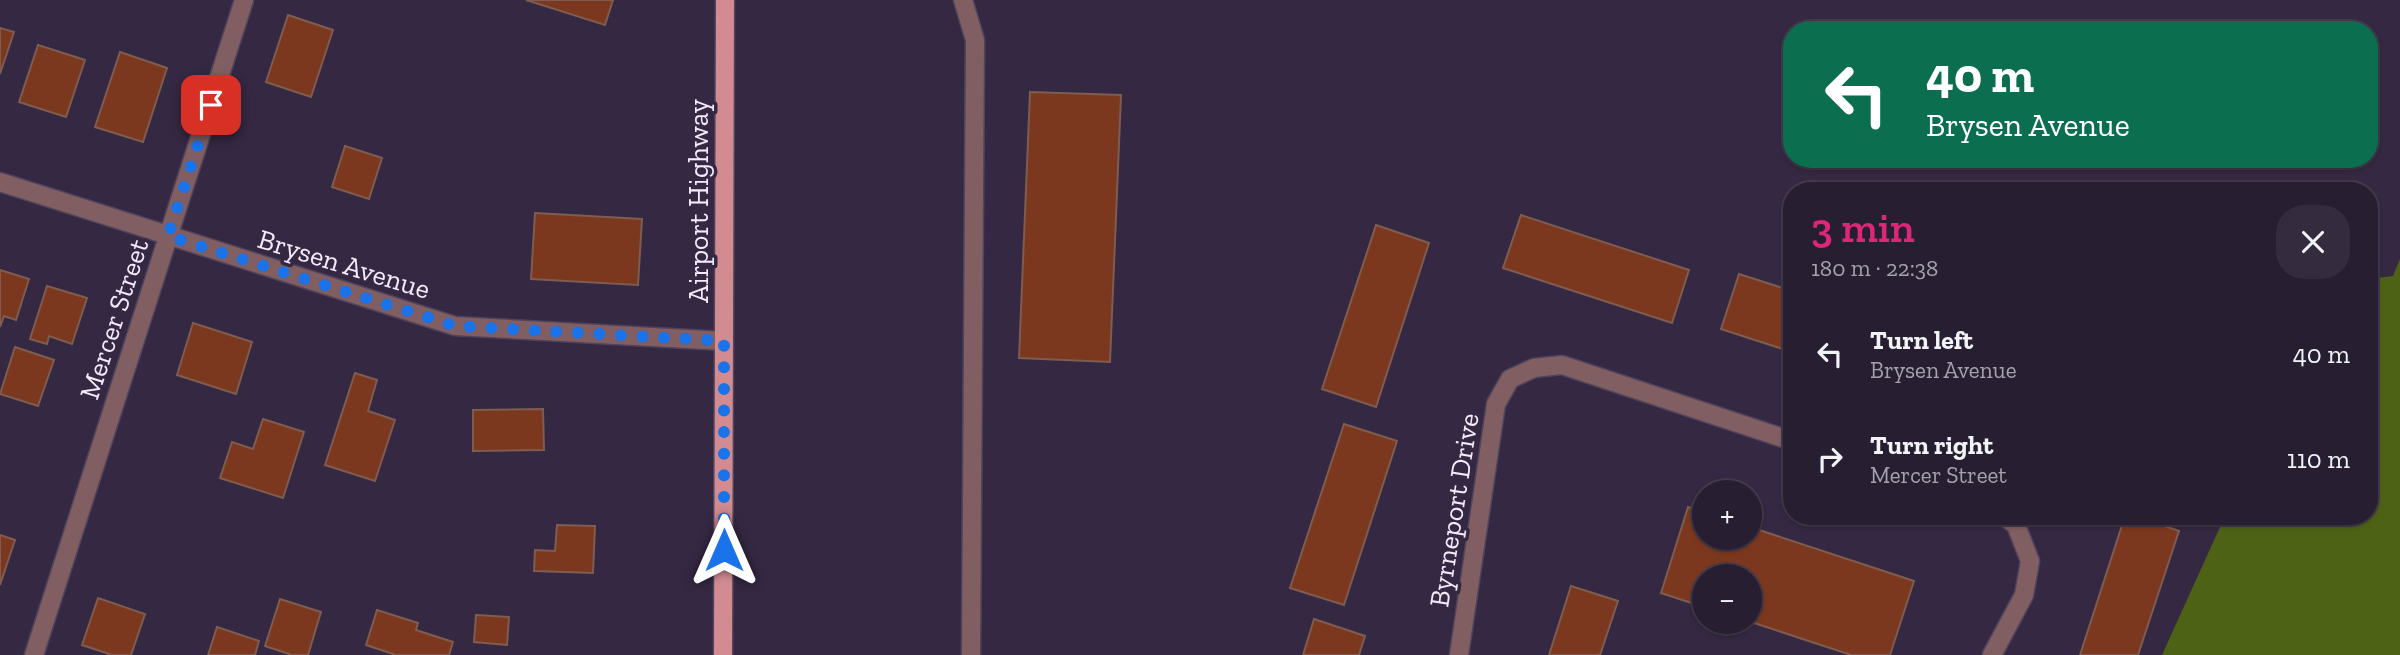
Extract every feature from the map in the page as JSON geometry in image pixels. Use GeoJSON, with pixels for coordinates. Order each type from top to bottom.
{"type":"FeatureCollection","features":[{"type":"Feature","properties":{"kind":"main road","name":"Airport Highway"},"geometry":{"type":"LineString","coordinates":[[723,655],[725,0]]}},
{"type":"Feature","properties":{"kind":"street","name":"Mercer Street"},"geometry":{"type":"LineString","coordinates":[[34,655],[244,0]]}},
{"type":"Feature","properties":{"kind":"street"},"geometry":{"type":"LineString","coordinates":[[963,0],[975,40],[971,655]]}},
{"type":"Feature","properties":{"kind":"street","name":"Brysen Avenue"},"geometry":{"type":"LineString","coordinates":[[0,182],[455,326],[724,341]]}},
{"type":"Feature","properties":{"kind":"street","name":"Byrneport Drive"},"geometry":{"type":"LineString","coordinates":[[1459,655],[1496,404],[1510,379],[1534,368],[1562,365],[1783,438]]}},
{"type":"Feature","properties":{"kind":"street"},"geometry":{"type":"LineString","coordinates":[[1992,655],[2024,595],[2030,561],[2016,525]]}},
{"type":"Feature","properties":{"kind":"green space"},"geometry":{"type":"Polygon","coordinates":[[[2400,259],[2400,655],[2162,655],[2221,525],[2378,525],[2378,278],[2393,276],[2400,259]]]}},
{"type":"Feature","properties":{"kind":"building"},"geometry":{"type":"Polygon","coordinates":[[[526,0],[613,0],[605,25],[526,0]]]}},
{"type":"Feature","properties":{"kind":"building"},"geometry":{"type":"Polygon","coordinates":[[[288,15],[333,30],[311,97],[266,82],[288,15]]]}},
{"type":"Feature","properties":{"kind":"building"},"geometry":{"type":"Polygon","coordinates":[[[0,28],[14,32],[0,74],[0,28]]]}},
{"type":"Feature","properties":{"kind":"building"},"geometry":{"type":"Polygon","coordinates":[[[38,45],[85,60],[66,117],[19,102],[38,45]]]}},
{"type":"Feature","properties":{"kind":"building"},"geometry":{"type":"Polygon","coordinates":[[[120,52],[167,68],[143,142],[95,127],[120,52]]]}},
{"type":"Feature","properties":{"kind":"building"},"geometry":{"type":"Polygon","coordinates":[[[1030,92],[1121,95],[1110,362],[1019,358],[1030,92]]]}},
{"type":"Feature","properties":{"kind":"building"},"geometry":{"type":"Polygon","coordinates":[[[345,146],[382,158],[369,199],[332,187],[345,146]]]}},
{"type":"Feature","properties":{"kind":"building"},"geometry":{"type":"Polygon","coordinates":[[[535,213],[642,219],[638,285],[531,279],[535,213]]]}},
{"type":"Feature","properties":{"kind":"building"},"geometry":{"type":"Polygon","coordinates":[[[1521,215],[1689,270],[1672,323],[1503,268],[1521,215]]]}},
{"type":"Feature","properties":{"kind":"building"},"geometry":{"type":"Polygon","coordinates":[[[1376,225],[1429,243],[1376,407],[1322,389],[1376,225]]]}},
{"type":"Feature","properties":{"kind":"building"},"geometry":{"type":"Polygon","coordinates":[[[0,270],[29,279],[16,320],[4,316],[0,327],[0,270]]]}},
{"type":"Feature","properties":{"kind":"building"},"geometry":{"type":"Polygon","coordinates":[[[1739,274],[1783,288],[1783,349],[1721,329],[1739,274]]]}},
{"type":"Feature","properties":{"kind":"building"},"geometry":{"type":"Polygon","coordinates":[[[47,286],[87,298],[72,344],[49,336],[47,344],[30,339],[47,286]]]}},
{"type":"Feature","properties":{"kind":"building"},"geometry":{"type":"Polygon","coordinates":[[[193,323],[252,342],[236,394],[177,375],[193,323]]]}},
{"type":"Feature","properties":{"kind":"building"},"geometry":{"type":"Polygon","coordinates":[[[15,347],[54,360],[38,406],[0,394],[15,347]]]}},
{"type":"Feature","properties":{"kind":"building"},"geometry":{"type":"Polygon","coordinates":[[[355,373],[377,380],[368,411],[395,420],[375,481],[325,465],[355,373]]]}},
{"type":"Feature","properties":{"kind":"building"},"geometry":{"type":"Polygon","coordinates":[[[543,409],[544,450],[473,451],[473,410],[543,409]]]}},
{"type":"Feature","properties":{"kind":"building"},"geometry":{"type":"Polygon","coordinates":[[[263,419],[304,432],[283,498],[220,478],[232,442],[253,449],[263,419]]]}},
{"type":"Feature","properties":{"kind":"building"},"geometry":{"type":"Polygon","coordinates":[[[1344,424],[1397,441],[1344,605],[1290,588],[1344,424]]]}},
{"type":"Feature","properties":{"kind":"building"},"geometry":{"type":"Polygon","coordinates":[[[1688,507],[1692,508],[1692,550],[1762,550],[1762,531],[1914,581],[1890,655],[1851,655],[1762,626],[1762,564],[1692,564],[1692,603],[1661,593],[1688,507]]]}},
{"type":"Feature","properties":{"kind":"building"},"geometry":{"type":"Polygon","coordinates":[[[557,525],[595,526],[593,573],[534,571],[535,550],[555,551],[557,525]]]}},
{"type":"Feature","properties":{"kind":"building"},"geometry":{"type":"Polygon","coordinates":[[[2122,525],[2161,525],[2179,531],[2138,655],[2080,655],[2122,525]]]}},
{"type":"Feature","properties":{"kind":"building"},"geometry":{"type":"Polygon","coordinates":[[[0,535],[15,540],[0,585],[0,535]]]}},
{"type":"Feature","properties":{"kind":"building"},"geometry":{"type":"Polygon","coordinates":[[[1571,586],[1618,601],[1600,655],[1549,655],[1571,586]]]}},
{"type":"Feature","properties":{"kind":"building"},"geometry":{"type":"Polygon","coordinates":[[[98,598],[145,614],[131,655],[112,655],[82,645],[98,598]]]}},
{"type":"Feature","properties":{"kind":"building"},"geometry":{"type":"Polygon","coordinates":[[[280,599],[321,612],[308,655],[292,655],[265,646],[280,599]]]}},
{"type":"Feature","properties":{"kind":"building"},"geometry":{"type":"Polygon","coordinates":[[[377,610],[418,623],[416,630],[453,642],[449,655],[396,655],[366,645],[377,610]]]}},
{"type":"Feature","properties":{"kind":"building"},"geometry":{"type":"Polygon","coordinates":[[[476,615],[509,617],[507,645],[474,642],[476,615]]]}},
{"type":"Feature","properties":{"kind":"building"},"geometry":{"type":"Polygon","coordinates":[[[1314,619],[1365,636],[1359,655],[1303,655],[1314,619]]]}},
{"type":"Feature","properties":{"kind":"building"},"geometry":{"type":"Polygon","coordinates":[[[217,627],[259,641],[255,655],[208,655],[217,627]]]}},
{"type":"Feature","properties":{"kind":"route"},"geometry":{"type":"LineString","coordinates":[[211,105],[168,236],[455,326],[724,341],[724,550]]}}]}
